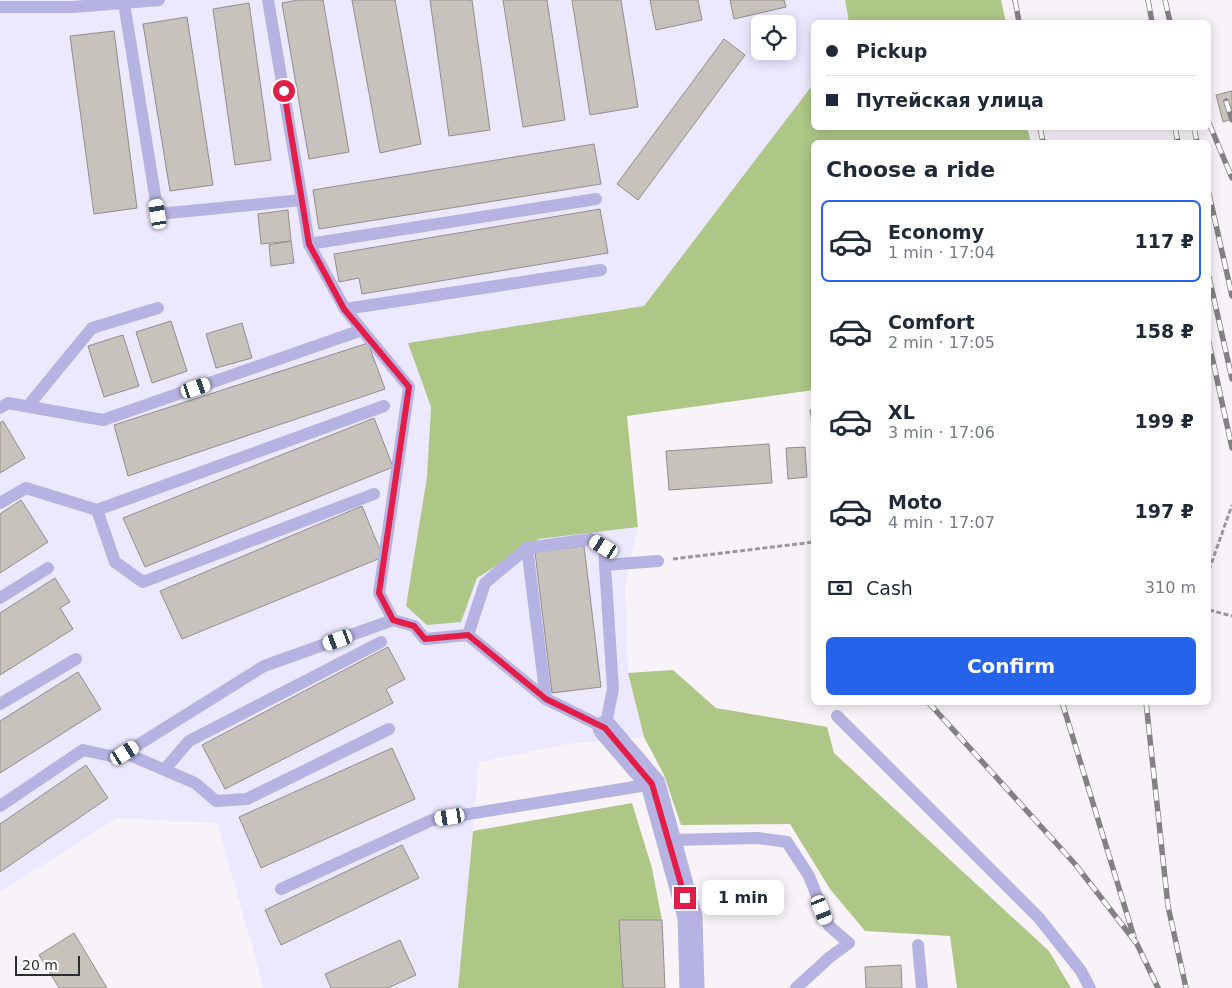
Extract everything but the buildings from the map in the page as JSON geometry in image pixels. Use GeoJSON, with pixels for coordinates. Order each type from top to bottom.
{"type":"FeatureCollection","features":[{"type":"Feature","properties":{"kind":"street"},"geometry":{"type":"LineString","coordinates":[[605,728],[652,784],[690,917],[692,988]]}},
{"type":"Feature","properties":{"kind":"lane"},"geometry":{"type":"LineString","coordinates":[[0,7],[72,7],[159,0]]}},
{"type":"Feature","properties":{"kind":"lane"},"geometry":{"type":"LineString","coordinates":[[268,0],[309,244],[344,309],[409,387],[379,593],[393,620]]}},
{"type":"Feature","properties":{"kind":"lane"},"geometry":{"type":"LineString","coordinates":[[124,3],[158,214],[302,200]]}},
{"type":"Feature","properties":{"kind":"lane"},"geometry":{"type":"LineString","coordinates":[[309,244],[596,199]]}},
{"type":"Feature","properties":{"kind":"lane"},"geometry":{"type":"LineString","coordinates":[[344,309],[601,270]]}},
{"type":"Feature","properties":{"kind":"lane"},"geometry":{"type":"LineString","coordinates":[[28,406],[92,328],[158,308]]}},
{"type":"Feature","properties":{"kind":"lane"},"geometry":{"type":"LineString","coordinates":[[0,408],[8,403],[104,420],[362,330]]}},
{"type":"Feature","properties":{"kind":"lane"},"geometry":{"type":"LineString","coordinates":[[0,503],[26,488],[97,510],[384,406]]}},
{"type":"Feature","properties":{"kind":"lane"},"geometry":{"type":"LineString","coordinates":[[97,510],[115,562],[143,582],[374,494]]}},
{"type":"Feature","properties":{"kind":"lane"},"geometry":{"type":"LineString","coordinates":[[0,806],[83,750],[111,756],[125,753],[264,666],[393,620],[414,626],[425,639],[468,635],[546,699],[605,728],[613,688],[604,547],[591,539],[526,548],[484,582],[468,635]]}},
{"type":"Feature","properties":{"kind":"lane"},"geometry":{"type":"LineString","coordinates":[[526,548],[546,699]]}},
{"type":"Feature","properties":{"kind":"lane"},"geometry":{"type":"LineString","coordinates":[[605,565],[658,561]]}},
{"type":"Feature","properties":{"kind":"lane"},"geometry":{"type":"LineString","coordinates":[[0,598],[48,568]]}},
{"type":"Feature","properties":{"kind":"lane"},"geometry":{"type":"LineString","coordinates":[[165,769],[189,741],[381,642]]}},
{"type":"Feature","properties":{"kind":"lane"},"geometry":{"type":"LineString","coordinates":[[0,704],[76,659]]}},
{"type":"Feature","properties":{"kind":"lane"},"geometry":{"type":"LineString","coordinates":[[837,716],[1039,918],[1082,971],[1090,988]]}},
{"type":"Feature","properties":{"kind":"lane"},"geometry":{"type":"LineString","coordinates":[[125,753],[195,783],[216,801],[247,799],[389,729]]}},
{"type":"Feature","properties":{"kind":"lane"},"geometry":{"type":"LineString","coordinates":[[281,889],[432,820],[652,784]]}},
{"type":"Feature","properties":{"kind":"lane"},"geometry":{"type":"LineString","coordinates":[[668,840],[758,838],[787,842],[809,876],[829,926],[849,943],[830,957],[796,988]]}},
{"type":"Feature","properties":{"kind":"lane"},"geometry":{"type":"LineString","coordinates":[[918,945],[922,988]]}},
{"type":"Feature","properties":{"kind":"path"},"geometry":{"type":"LineString","coordinates":[[1211,564],[1232,504]]}},
{"type":"Feature","properties":{"kind":"path"},"geometry":{"type":"LineString","coordinates":[[658,561],[811,542]]}},
{"type":"Feature","properties":{"kind":"path"},"geometry":{"type":"LineString","coordinates":[[1211,611],[1232,616]]}},
{"type":"Feature","properties":{"kind":"shaded area"},"geometry":{"type":"Polygon","coordinates":[[[0,0],[845,0],[849,20],[811,20],[811,87],[645,306],[408,343],[431,407],[427,477],[461,622],[477,578],[539,539],[638,527],[625,583],[628,673],[644,737],[566,744],[479,762],[458,988],[264,988],[217,823],[117,818],[0,892],[0,0]]]}},
{"type":"Feature","properties":{"kind":"green space"},"geometry":{"type":"Polygon","coordinates":[[[845,0],[1001,0],[1006,20],[849,20],[845,0]]]}},
{"type":"Feature","properties":{"kind":"green space"},"geometry":{"type":"Polygon","coordinates":[[[811,87],[811,130],[1028,130],[1030,140],[811,140],[811,390],[627,416],[638,527],[539,539],[477,578],[461,622],[427,625],[406,606],[427,477],[431,407],[408,343],[644,306],[811,87]]]}},
{"type":"Feature","properties":{"kind":"green space"},"geometry":{"type":"Polygon","coordinates":[[[673,670],[716,708],[827,727],[834,753],[1049,951],[1071,988],[957,988],[950,936],[865,931],[830,889],[790,824],[681,825],[664,775],[644,737],[628,673],[673,670]]]}},
{"type":"Feature","properties":{"kind":"green space"},"geometry":{"type":"Polygon","coordinates":[[[632,803],[652,868],[662,920],[619,920],[623,988],[458,988],[473,831],[632,803]]]}},
{"type":"Feature","properties":{"kind":"railway"},"geometry":{"type":"LineString","coordinates":[[1015,0],[1019,20]]}},
{"type":"Feature","properties":{"kind":"railway"},"geometry":{"type":"LineString","coordinates":[[1148,0],[1152,20]]}},
{"type":"Feature","properties":{"kind":"railway"},"geometry":{"type":"LineString","coordinates":[[1165,0],[1170,20]]}},
{"type":"Feature","properties":{"kind":"railway"},"geometry":{"type":"LineString","coordinates":[[1226,101],[1232,120]]}},
{"type":"Feature","properties":{"kind":"railway"},"geometry":{"type":"LineString","coordinates":[[1211,128],[1232,178]]}},
{"type":"Feature","properties":{"kind":"railway"},"geometry":{"type":"LineString","coordinates":[[1040,130],[1043,140]]}},
{"type":"Feature","properties":{"kind":"railway"},"geometry":{"type":"LineString","coordinates":[[1175,130],[1178,140]]}},
{"type":"Feature","properties":{"kind":"railway"},"geometry":{"type":"LineString","coordinates":[[1194,130],[1197,140]]}},
{"type":"Feature","properties":{"kind":"railway"},"geometry":{"type":"LineString","coordinates":[[1211,203],[1232,296]]}},
{"type":"Feature","properties":{"kind":"railway"},"geometry":{"type":"LineString","coordinates":[[1211,286],[1232,379]]}},
{"type":"Feature","properties":{"kind":"railway"},"geometry":{"type":"LineString","coordinates":[[1211,352],[1232,448]]}},
{"type":"Feature","properties":{"kind":"railway"},"geometry":{"type":"LineString","coordinates":[[931,705],[1075,864],[1137,944],[1158,988]]}},
{"type":"Feature","properties":{"kind":"railway"},"geometry":{"type":"LineString","coordinates":[[1063,705],[1134,937]]}},
{"type":"Feature","properties":{"kind":"railway"},"geometry":{"type":"LineString","coordinates":[[1146,705],[1168,906],[1186,988]]}},
{"type":"Feature","properties":{"kind":"route"},"geometry":{"type":"LineString","coordinates":[[284,91],[309,244],[344,309],[409,387],[379,593],[393,620],[414,626],[425,639],[468,635],[546,699],[605,728],[652,784],[685,898]]}}]}
